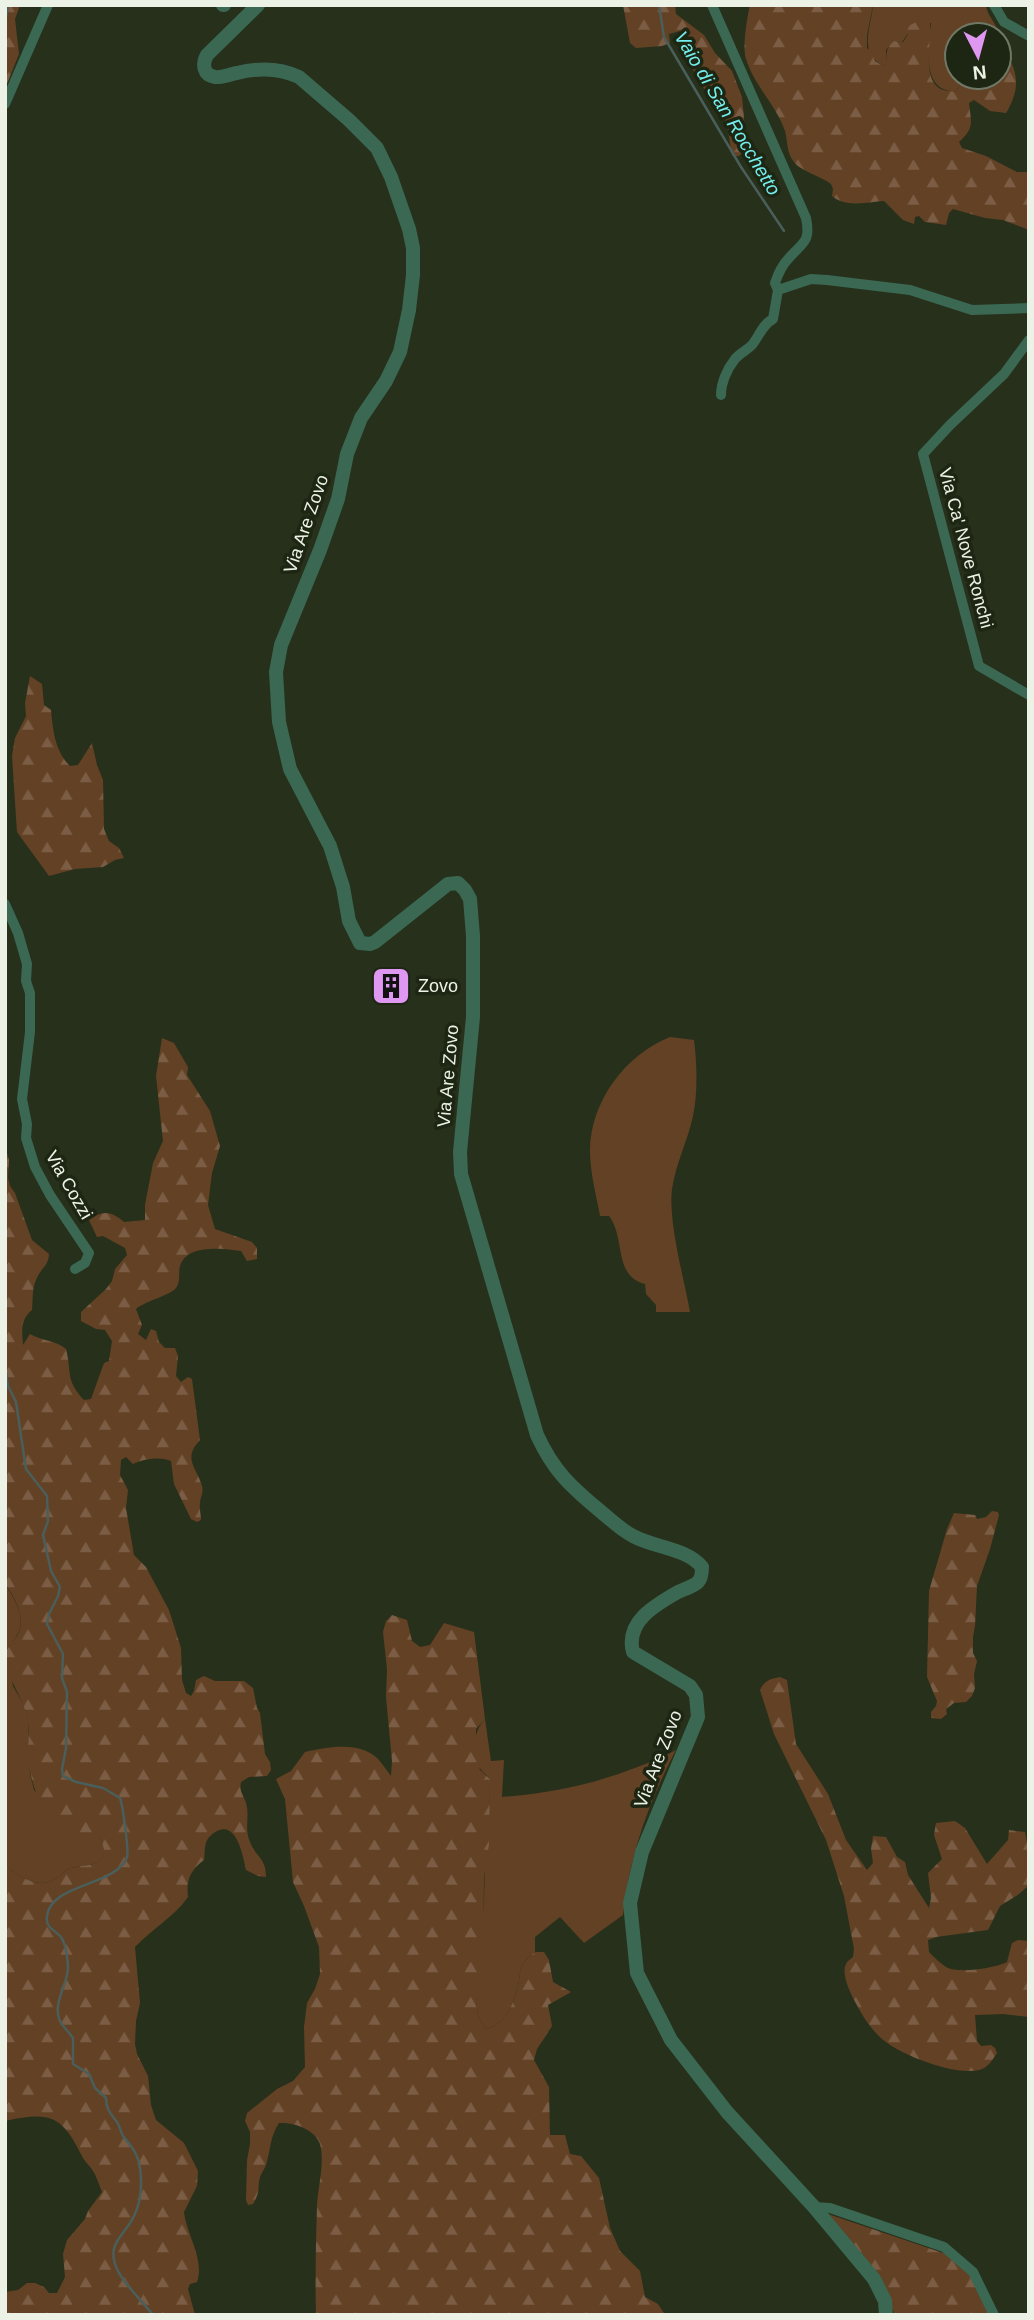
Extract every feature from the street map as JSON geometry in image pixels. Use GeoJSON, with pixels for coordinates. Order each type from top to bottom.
{"type":"FeatureCollection","features":[{"type":"Feature","properties":{"kind":"street"},"geometry":{"type":"LineString","coordinates":[[5,104],[48,5]]}},
{"type":"Feature","properties":{"kind":"street","name":"Via Are Zovo"},"geometry":{"type":"LineString","coordinates":[[258,5],[210,52],[203,63],[205,70],[210,76],[218,77],[250,71],[290,72],[319,94],[377,148],[391,177],[413,248],[409,310],[400,352],[386,381],[361,418],[348,454],[338,499],[281,645],[276,671],[276,691],[279,722],[290,769],[330,846],[349,922],[360,943],[374,942],[448,884],[458,883],[470,899],[473,1017],[460,1152],[461,1174],[537,1435],[546,1455],[566,1482],[615,1524],[634,1537],[688,1555],[702,1567],[698,1582],[677,1592],[641,1618],[633,1628],[633,1652],[691,1686],[696,1695],[698,1717],[642,1852],[630,1903],[637,1973],[671,2040],[727,2112],[814,2207],[874,2279],[885,2301],[886,2315]]}},
{"type":"Feature","properties":{"kind":"street"},"geometry":{"type":"LineString","coordinates":[[712,5],[806,218],[809,232],[803,245],[780,271],[775,283],[778,290],[773,319],[765,324],[750,347],[736,358],[729,368],[721,387],[721,395]]}},
{"type":"Feature","properties":{"kind":"street"},"geometry":{"type":"LineString","coordinates":[[994,5],[1004,22],[1029,37]]}},
{"type":"Feature","properties":{"kind":"street"},"geometry":{"type":"LineString","coordinates":[[778,290],[811,279],[827,280],[910,290],[972,310],[1029,308]]}},
{"type":"Feature","properties":{"kind":"street","name":"Via Ca' Nove Ronchi"},"geometry":{"type":"LineString","coordinates":[[1029,340],[1004,374],[923,454],[979,666],[1029,695]]}},
{"type":"Feature","properties":{"kind":"street","name":"Via Cozzi"},"geometry":{"type":"LineString","coordinates":[[5,904],[18,933],[27,964],[26,981],[30,993],[30,1032],[22,1099],[27,1124],[26,1138],[34,1167],[89,1253],[85,1263],[75,1269]]}},
{"type":"Feature","properties":{"kind":"street"},"geometry":{"type":"LineString","coordinates":[[814,2207],[830,2208],[944,2247],[973,2273],[994,2315]]}},
{"type":"Feature","properties":{"kind":"green space"},"geometry":{"type":"Polygon","coordinates":[[[5,5],[20,5],[15,19],[19,54],[5,89],[5,5]]]}},
{"type":"Feature","properties":{"kind":"green space"},"geometry":{"type":"Polygon","coordinates":[[[623,5],[675,5],[676,14],[704,35],[715,53],[732,71],[742,97],[745,128],[743,152],[739,156],[732,156],[727,124],[696,78],[680,31],[669,34],[670,43],[636,48],[630,43],[623,5]]]}},
{"type":"Feature","properties":{"kind":"green space"},"geometry":{"type":"Polygon","coordinates":[[[750,5],[873,5],[867,48],[875,61],[883,66],[886,64],[889,46],[894,41],[903,42],[908,34],[907,27],[916,22],[915,15],[928,13],[930,74],[934,83],[943,91],[1013,91],[1013,68],[1016,85],[1006,113],[990,111],[974,100],[969,103],[970,129],[959,142],[962,148],[986,156],[1017,172],[1029,172],[1029,230],[1003,220],[953,209],[946,225],[925,222],[919,216],[915,217],[914,224],[903,220],[884,201],[850,203],[837,200],[832,196],[831,184],[801,168],[791,158],[781,122],[754,78],[746,59],[746,25],[750,5]]]}},
{"type":"Feature","properties":{"kind":"green space"},"geometry":{"type":"Polygon","coordinates":[[[873,5],[986,5],[993,21],[943,21],[943,88],[932,76],[929,66],[931,23],[916,22],[902,42],[894,41],[886,50],[886,64],[883,66],[871,54],[868,39],[873,5]]]}},
{"type":"Feature","properties":{"kind":"green space"},"geometry":{"type":"Polygon","coordinates":[[[30,676],[42,684],[44,705],[51,710],[58,747],[70,766],[78,765],[92,743],[103,780],[104,829],[109,841],[119,848],[124,858],[103,867],[75,869],[49,876],[17,832],[12,756],[15,738],[26,716],[25,703],[30,676]]]}},
{"type":"Feature","properties":{"kind":"green space"},"geometry":{"type":"Polygon","coordinates":[[[670,1037],[694,1040],[696,1058],[695,1107],[674,1179],[671,1202],[674,1233],[690,1312],[656,1312],[656,1305],[646,1294],[645,1284],[628,1273],[614,1225],[609,1216],[600,1216],[590,1159],[596,1115],[613,1082],[639,1056],[670,1037]]]}},
{"type":"Feature","properties":{"kind":"green space"},"geometry":{"type":"Polygon","coordinates":[[[162,1038],[174,1043],[188,1067],[187,1075],[210,1111],[220,1146],[212,1173],[208,1205],[215,1229],[252,1242],[257,1248],[257,1259],[247,1261],[241,1251],[197,1251],[184,1259],[180,1266],[176,1288],[136,1309],[142,1325],[138,1334],[146,1340],[151,1329],[156,1331],[159,1342],[165,1348],[175,1348],[178,1356],[176,1376],[181,1382],[188,1377],[192,1379],[200,1440],[191,1458],[202,1488],[201,1520],[197,1522],[191,1519],[174,1484],[171,1461],[152,1459],[133,1464],[126,1457],[121,1460],[120,1475],[128,1490],[126,1508],[134,1555],[146,1567],[169,1610],[181,1648],[182,1680],[186,1693],[191,1696],[196,1680],[204,1676],[215,1681],[244,1681],[253,1688],[260,1713],[265,1754],[271,1770],[267,1776],[249,1777],[241,1782],[241,1788],[247,1808],[248,1837],[263,1861],[266,1877],[246,1870],[238,1842],[230,1831],[217,1831],[208,1839],[204,1860],[190,1876],[188,1897],[135,1947],[140,2003],[135,2044],[148,2076],[151,2105],[156,2120],[184,2143],[198,2171],[197,2186],[184,2212],[199,2264],[197,2282],[190,2284],[188,2289],[195,2315],[5,2315],[5,2292],[18,2290],[27,2283],[35,2283],[49,2293],[57,2293],[65,2277],[63,2254],[67,2240],[85,2219],[102,2192],[93,2171],[61,2125],[45,2117],[5,2121],[5,1864],[27,1879],[41,1883],[55,1879],[69,1869],[99,1862],[104,1853],[98,1834],[78,1834],[65,1828],[55,1821],[40,1802],[29,1767],[27,1717],[4,1657],[18,1634],[21,1621],[16,1601],[5,1584],[5,1146],[9,1160],[10,1186],[32,1240],[49,1254],[33,1290],[32,1310],[22,1330],[23,1345],[30,1334],[66,1349],[74,1387],[84,1400],[91,1399],[104,1363],[109,1361],[112,1341],[105,1330],[96,1329],[81,1321],[81,1312],[106,1289],[112,1281],[115,1269],[127,1255],[125,1248],[103,1236],[97,1237],[89,1220],[106,1213],[124,1222],[145,1220],[153,1163],[163,1141],[156,1076],[162,1038]]]}},
{"type":"Feature","properties":{"kind":"green space"},"geometry":{"type":"Polygon","coordinates":[[[992,1511],[998,1512],[999,1515],[977,1586],[973,1637],[973,1653],[977,1661],[975,1688],[966,1702],[954,1703],[946,1709],[947,1714],[941,1719],[931,1718],[937,1701],[927,1677],[929,1591],[947,1529],[954,1513],[975,1515],[977,1519],[986,1517],[992,1511]]]}},
{"type":"Feature","properties":{"kind":"green space"},"geometry":{"type":"Polygon","coordinates":[[[5,1584],[18,1607],[21,1620],[17,1636],[5,1652],[5,1584]]]}},
{"type":"Feature","properties":{"kind":"green space"},"geometry":{"type":"Polygon","coordinates":[[[392,1615],[407,1620],[412,1641],[420,1647],[430,1645],[444,1623],[474,1632],[485,1719],[476,1729],[476,1756],[480,1770],[490,1779],[489,1844],[484,1877],[483,1960],[476,2002],[478,2016],[486,2029],[498,2023],[508,2012],[514,1999],[523,1964],[535,1952],[544,1952],[549,1960],[553,1982],[571,1992],[548,2005],[552,2026],[537,2049],[534,2060],[549,2087],[550,2135],[565,2135],[570,2154],[581,2156],[599,2178],[610,2228],[620,2251],[640,2271],[645,2297],[658,2304],[665,2315],[316,2315],[317,2205],[322,2159],[320,2144],[309,2130],[297,2125],[279,2123],[272,2137],[255,2200],[248,2205],[246,2200],[250,2144],[250,2132],[245,2121],[247,2113],[277,2089],[293,2081],[305,2067],[304,2027],[307,2003],[320,1974],[319,1947],[293,1882],[285,1799],[276,1779],[291,1771],[305,1752],[342,1747],[370,1753],[391,1776],[383,1632],[386,1621],[392,1615]]]}},
{"type":"Feature","properties":{"kind":"green space"},"geometry":{"type":"Polygon","coordinates":[[[5,1662],[28,1720],[30,1774],[34,1790],[76,1833],[98,1834],[103,1845],[103,1858],[99,1862],[69,1869],[47,1882],[27,1879],[5,1864],[5,1662]]]}},
{"type":"Feature","properties":{"kind":"green space"},"geometry":{"type":"Polygon","coordinates":[[[780,1677],[787,1680],[796,1744],[828,1794],[846,1840],[867,1870],[873,1863],[873,1836],[886,1837],[897,1857],[905,1862],[908,1875],[929,1908],[931,1898],[928,1873],[942,1859],[934,1835],[936,1823],[955,1821],[965,1828],[987,1864],[1008,1840],[1009,1830],[1025,1832],[1029,1853],[1029,1885],[1000,1906],[988,1930],[928,1940],[929,1952],[933,1956],[946,1967],[959,1970],[986,1968],[1007,1962],[1012,1943],[1018,1940],[1029,1941],[1029,2017],[975,2015],[977,2041],[981,2046],[991,2045],[997,2053],[982,2069],[972,2071],[945,2068],[902,2052],[877,2034],[854,2000],[845,1973],[854,1949],[844,1896],[826,1840],[774,1734],[760,1690],[768,1680],[780,1677]]]}},
{"type":"Feature","properties":{"kind":"green space"},"geometry":{"type":"Polygon","coordinates":[[[485,1719],[491,1761],[504,1760],[502,1797],[592,1782],[676,1750],[657,1789],[635,1851],[623,1915],[584,1943],[560,1917],[535,1937],[535,1952],[522,1967],[511,2006],[498,2023],[486,2029],[478,2016],[476,2002],[490,1779],[479,1767],[475,1754],[476,1735],[485,1719]]]}},
{"type":"Feature","properties":{"kind":"green space"},"geometry":{"type":"Polygon","coordinates":[[[828,2214],[952,2256],[968,2268],[995,2315],[895,2315],[886,2292],[828,2214]]]}},
{"type":"Feature","properties":{"kind":"waterway"},"geometry":{"type":"LineString","coordinates":[[5,22],[8,5]]}},
{"type":"Feature","properties":{"kind":"waterway","name":"Vaio di San Rocchetto"},"geometry":{"type":"LineString","coordinates":[[659,5],[664,37],[741,167],[784,231]]}},
{"type":"Feature","properties":{"kind":"waterway"},"geometry":{"type":"LineString","coordinates":[[5,1367],[8,1386],[16,1402],[26,1469],[47,1496],[48,1521],[43,1535],[51,1571],[60,1587],[47,1624],[63,1654],[62,1678],[67,1692],[63,1776],[103,1788],[120,1798],[124,1819],[127,1857],[121,1867],[60,1897],[51,1905],[47,1920],[49,1926],[61,1937],[66,1953],[68,1969],[58,2015],[73,2038],[73,2064],[89,2074],[95,2088],[106,2098],[109,2111],[139,2163],[141,2186],[138,2205],[130,2223],[117,2241],[113,2255],[119,2273],[153,2315]]}},
{"type":"Feature","properties":{"kind":"place","name":"Zovo"},"geometry":{"type":"Point","coordinates":[391,986]}}]}
